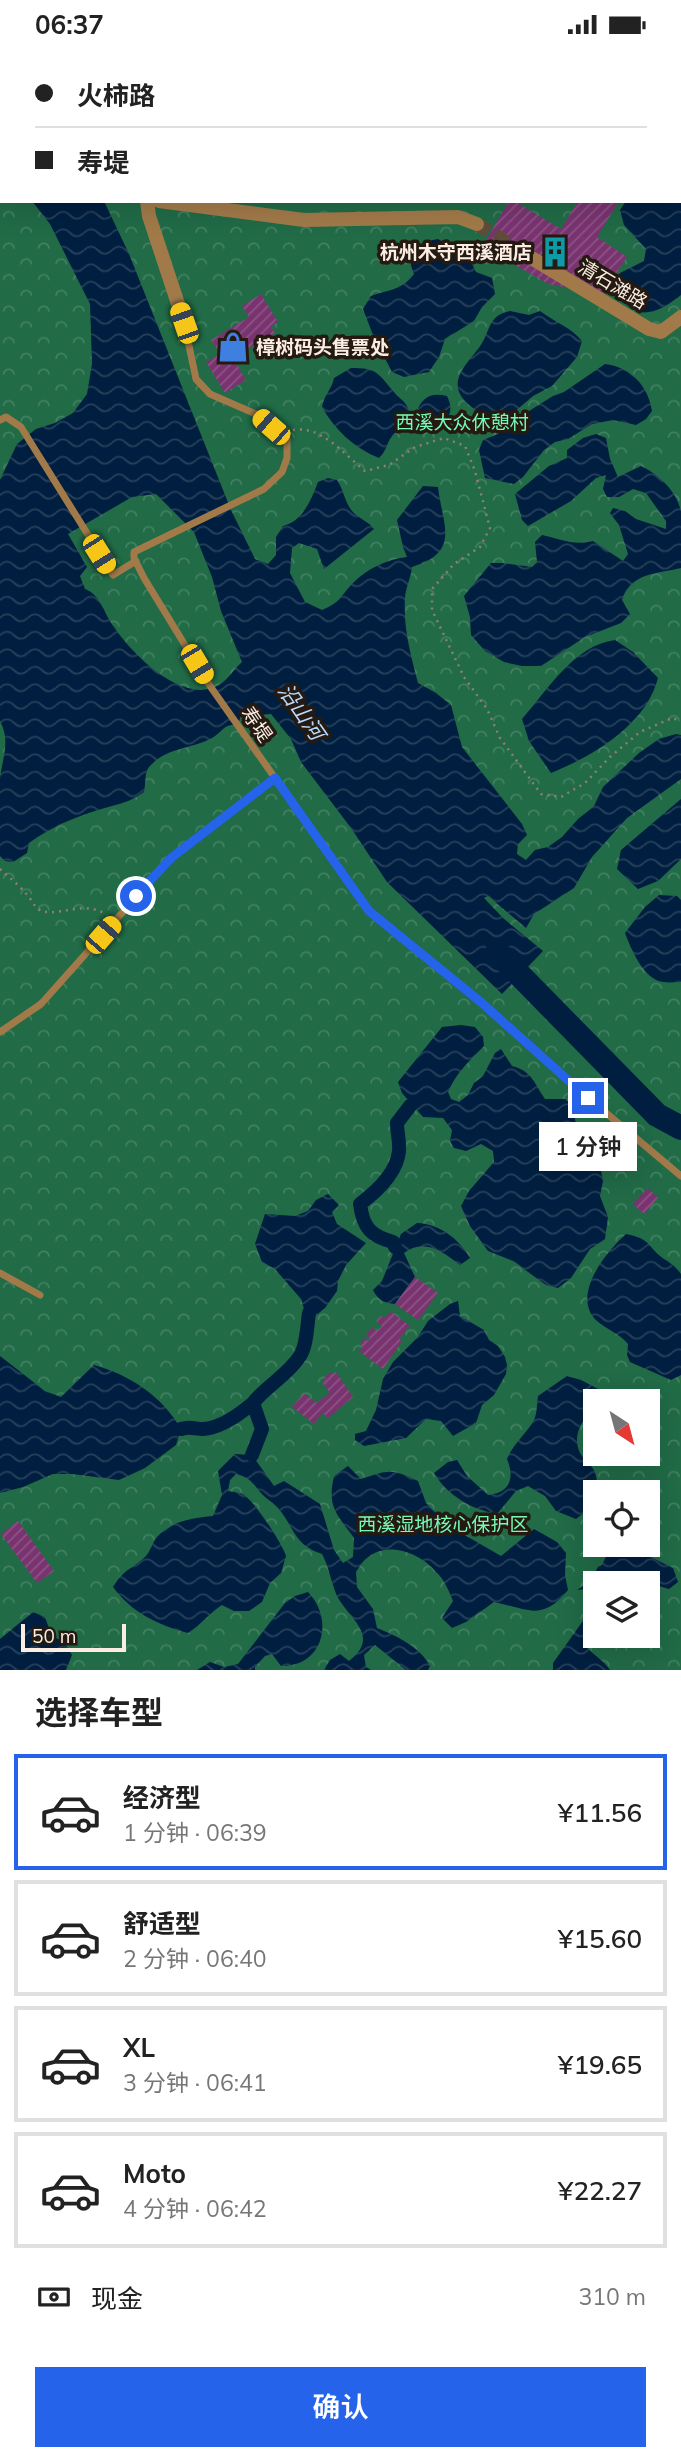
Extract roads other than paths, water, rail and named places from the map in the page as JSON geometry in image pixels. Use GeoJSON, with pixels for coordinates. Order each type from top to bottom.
{"type":"FeatureCollection","features":[{"type":"Feature","properties":{"kind":"street"},"geometry":{"type":"LineString","coordinates":[[147,203],[149,216],[184,323]]}},
{"type":"Feature","properties":{"kind":"street"},"geometry":{"type":"LineString","coordinates":[[174,203],[304,221],[458,217],[477,224]]}},
{"type":"Feature","properties":{"kind":"street","name":"清石滩路"},"geometry":{"type":"LineString","coordinates":[[525,254],[649,329],[661,332],[681,317]]}},
{"type":"Feature","properties":{"kind":"lane"},"geometry":{"type":"LineString","coordinates":[[0,420],[6,417],[21,427],[113,575],[136,561],[134,552],[264,489],[282,472],[288,458],[287,439],[281,432],[256,414],[210,394],[196,379],[184,323]]}},
{"type":"Feature","properties":{"kind":"lane","name":"寿堤"},"geometry":{"type":"LineString","coordinates":[[136,561],[210,686],[369,911],[482,1003],[681,1177]]}},
{"type":"Feature","properties":{"kind":"lane"},"geometry":{"type":"LineString","coordinates":[[0,1032],[41,1004],[171,858],[275,778]]}},
{"type":"Feature","properties":{"kind":"lane"},"geometry":{"type":"LineString","coordinates":[[0,1273],[40,1295]]}},
{"type":"Feature","properties":{"kind":"water"},"geometry":{"type":"Polygon","coordinates":[[[34,203],[105,203],[129,254],[231,510],[255,559],[268,564],[276,555],[276,537],[283,526],[301,515],[318,482],[328,478],[337,480],[352,511],[374,529],[324,569],[317,549],[299,543],[292,548],[290,573],[305,602],[322,610],[337,602],[364,573],[391,560],[407,557],[397,520],[423,486],[438,487],[445,535],[438,553],[428,561],[412,567],[405,595],[406,631],[410,652],[418,683],[451,705],[462,747],[522,824],[527,835],[518,844],[517,854],[526,860],[535,850],[548,847],[562,837],[594,806],[603,787],[639,753],[659,739],[681,735],[681,779],[627,818],[592,857],[574,888],[534,914],[526,928],[488,896],[484,898],[503,918],[543,951],[502,994],[387,882],[351,828],[301,762],[291,739],[271,714],[246,716],[242,713],[238,724],[225,727],[210,739],[156,760],[148,768],[144,792],[138,796],[54,828],[29,843],[27,853],[13,862],[5,861],[0,856],[0,779],[5,736],[0,721],[0,480],[17,444],[36,429],[73,413],[87,394],[92,364],[90,304],[50,224],[34,203]],[[156,494],[132,497],[68,534],[87,567],[80,576],[85,589],[99,600],[122,638],[160,674],[190,689],[205,690],[219,685],[242,662],[221,611],[212,577],[194,532],[156,494]]]}},
{"type":"Feature","properties":{"kind":"water"},"geometry":{"type":"Polygon","coordinates":[[[625,203],[681,203],[681,295],[661,308],[643,312],[635,310],[627,305],[615,284],[620,273],[644,261],[646,249],[624,225],[620,210],[625,203]]]}},
{"type":"Feature","properties":{"kind":"water"},"geometry":{"type":"Polygon","coordinates":[[[438,239],[468,256],[476,272],[492,278],[495,294],[482,307],[474,321],[445,339],[439,357],[429,372],[404,377],[392,372],[363,309],[371,296],[395,289],[409,280],[414,274],[410,259],[414,249],[438,239]]]}},
{"type":"Feature","properties":{"kind":"water"},"geometry":{"type":"Polygon","coordinates":[[[510,311],[529,315],[540,311],[582,341],[577,357],[552,386],[533,396],[513,413],[492,421],[469,405],[459,392],[458,385],[461,372],[482,343],[493,321],[500,314],[510,311]]]}},
{"type":"Feature","properties":{"kind":"water"},"geometry":{"type":"Polygon","coordinates":[[[605,364],[630,373],[642,385],[652,411],[646,419],[636,425],[613,420],[592,424],[568,439],[555,442],[544,450],[523,477],[514,484],[485,478],[479,450],[483,440],[498,434],[508,424],[564,392],[605,364]]]}},
{"type":"Feature","properties":{"kind":"water"},"geometry":{"type":"Polygon","coordinates":[[[351,368],[366,369],[380,376],[405,403],[410,413],[416,413],[428,397],[447,396],[450,408],[447,419],[441,426],[420,423],[406,426],[394,433],[379,458],[370,454],[346,437],[322,407],[334,378],[351,368]]]}},
{"type":"Feature","properties":{"kind":"water"},"geometry":{"type":"Polygon","coordinates":[[[596,434],[606,438],[610,459],[618,477],[641,466],[660,479],[675,496],[681,511],[681,568],[638,579],[626,591],[622,600],[630,614],[621,623],[585,637],[541,666],[504,662],[485,651],[471,635],[470,617],[464,596],[491,563],[532,567],[537,562],[535,542],[542,535],[573,542],[593,541],[623,561],[628,554],[619,525],[610,513],[613,508],[666,529],[666,521],[646,493],[633,489],[619,497],[607,497],[603,489],[606,475],[596,478],[571,501],[528,526],[522,520],[515,494],[549,466],[567,458],[567,450],[583,438],[596,434]]]}},
{"type":"Feature","properties":{"kind":"water"},"geometry":{"type":"Polygon","coordinates":[[[615,640],[633,652],[658,678],[652,695],[630,724],[616,737],[584,758],[551,773],[529,741],[522,719],[574,660],[600,644],[615,640]]]}},
{"type":"Feature","properties":{"kind":"water"},"geometry":{"type":"Polygon","coordinates":[[[681,799],[681,859],[658,881],[638,889],[617,869],[621,850],[681,799]]]}},
{"type":"Feature","properties":{"kind":"water"},"geometry":{"type":"Polygon","coordinates":[[[659,895],[677,896],[681,900],[681,982],[663,982],[650,976],[639,963],[625,933],[645,907],[659,895]]]}},
{"type":"Feature","properties":{"kind":"water"},"geometry":{"type":"Polygon","coordinates":[[[442,1027],[475,1027],[483,1037],[484,1046],[455,1079],[448,1092],[451,1099],[459,1102],[468,1095],[474,1083],[483,1076],[495,1053],[501,1049],[512,1066],[532,1078],[545,1099],[565,1099],[573,1106],[577,1131],[590,1141],[591,1155],[601,1171],[603,1181],[600,1196],[608,1217],[605,1239],[590,1249],[571,1278],[558,1288],[546,1285],[513,1261],[488,1251],[470,1226],[461,1206],[469,1191],[494,1162],[493,1151],[481,1144],[466,1151],[454,1148],[450,1141],[452,1130],[443,1118],[423,1117],[402,1093],[398,1082],[442,1027]]]}},
{"type":"Feature","properties":{"kind":"water"},"geometry":{"type":"Polygon","coordinates":[[[328,1194],[339,1205],[332,1212],[337,1224],[366,1243],[346,1265],[338,1281],[337,1291],[325,1308],[314,1317],[304,1309],[301,1299],[275,1269],[262,1262],[255,1244],[265,1214],[295,1216],[308,1211],[316,1200],[328,1194]]]}},
{"type":"Feature","properties":{"kind":"water"},"geometry":{"type":"Polygon","coordinates":[[[417,1223],[433,1226],[448,1234],[470,1258],[460,1265],[433,1248],[411,1249],[404,1253],[415,1277],[395,1304],[385,1302],[373,1290],[382,1281],[401,1234],[417,1223]]]}},
{"type":"Feature","properties":{"kind":"water"},"geometry":{"type":"Polygon","coordinates":[[[626,1234],[645,1241],[681,1274],[681,1375],[671,1380],[630,1362],[627,1355],[628,1344],[597,1321],[590,1311],[587,1299],[594,1275],[609,1252],[626,1234]]]}},
{"type":"Feature","properties":{"kind":"water"},"geometry":{"type":"Polygon","coordinates":[[[458,1301],[460,1316],[484,1330],[489,1340],[498,1346],[507,1365],[506,1374],[494,1395],[482,1405],[476,1423],[453,1436],[441,1421],[426,1419],[406,1438],[364,1446],[355,1440],[355,1434],[366,1431],[376,1410],[383,1379],[393,1362],[418,1337],[428,1321],[458,1301]]]}},
{"type":"Feature","properties":{"kind":"water"},"geometry":{"type":"Polygon","coordinates":[[[0,1356],[45,1391],[61,1397],[94,1365],[132,1381],[155,1397],[173,1417],[181,1429],[176,1445],[145,1468],[119,1480],[53,1474],[23,1487],[0,1493],[0,1356]]]}},
{"type":"Feature","properties":{"kind":"water"},"geometry":{"type":"Polygon","coordinates":[[[567,1376],[598,1389],[583,1389],[583,1422],[579,1428],[578,1447],[583,1457],[583,1467],[591,1467],[597,1480],[583,1480],[581,1516],[576,1519],[556,1511],[545,1496],[528,1486],[516,1491],[497,1514],[469,1505],[453,1495],[434,1473],[448,1462],[457,1460],[467,1476],[488,1495],[506,1488],[510,1478],[507,1459],[534,1420],[538,1396],[567,1376]]]}},
{"type":"Feature","properties":{"kind":"water"},"geometry":{"type":"Polygon","coordinates":[[[235,1454],[252,1455],[274,1486],[284,1481],[320,1504],[334,1550],[343,1563],[353,1557],[354,1538],[338,1516],[333,1503],[332,1487],[334,1476],[348,1466],[361,1479],[390,1472],[418,1481],[426,1503],[449,1526],[501,1556],[534,1529],[557,1542],[566,1553],[565,1575],[568,1590],[559,1600],[542,1610],[526,1610],[494,1602],[466,1622],[452,1628],[442,1618],[453,1601],[439,1575],[414,1555],[397,1550],[379,1551],[366,1559],[356,1572],[357,1587],[373,1609],[377,1628],[414,1648],[430,1666],[428,1670],[406,1670],[375,1645],[364,1655],[366,1667],[371,1670],[324,1670],[330,1660],[340,1654],[349,1661],[358,1652],[363,1643],[360,1627],[337,1596],[322,1554],[305,1545],[276,1506],[250,1481],[236,1474],[230,1480],[228,1491],[241,1493],[249,1499],[274,1533],[286,1556],[281,1573],[270,1583],[262,1602],[249,1611],[234,1611],[222,1605],[188,1633],[156,1622],[128,1604],[113,1587],[145,1557],[155,1539],[169,1527],[183,1521],[213,1516],[222,1495],[218,1471],[235,1454]]]}},
{"type":"Feature","properties":{"kind":"water"},"geometry":{"type":"Polygon","coordinates":[[[606,1557],[650,1557],[673,1568],[678,1582],[669,1589],[660,1587],[660,1571],[596,1571],[606,1557]]]}},
{"type":"Feature","properties":{"kind":"water"},"geometry":{"type":"Polygon","coordinates":[[[308,1592],[316,1603],[322,1628],[320,1640],[307,1659],[281,1666],[272,1654],[265,1656],[255,1670],[197,1670],[210,1662],[224,1667],[238,1664],[285,1603],[308,1592]]]}},
{"type":"Feature","properties":{"kind":"water"},"geometry":{"type":"Polygon","coordinates":[[[33,1612],[45,1617],[51,1634],[66,1645],[72,1655],[66,1670],[0,1670],[0,1639],[33,1612]]]}},
{"type":"Feature","properties":{"kind":"water"},"geometry":{"type":"Polygon","coordinates":[[[583,1621],[583,1648],[587,1648],[610,1670],[553,1670],[553,1663],[583,1621]]]}},
{"type":"Feature","properties":{"kind":"waterway","name":"沿山河"},"geometry":{"type":"LineString","coordinates":[[497,952],[657,1115],[681,1128]]}},
{"type":"Feature","properties":{"kind":"waterway"},"geometry":{"type":"LineString","coordinates":[[395,1247],[393,1242],[369,1230],[360,1204],[379,1188],[394,1167],[399,1151],[397,1123],[410,1106]]}},
{"type":"Feature","properties":{"kind":"waterway"},"geometry":{"type":"LineString","coordinates":[[252,1455],[262,1429],[253,1403],[290,1369],[300,1356],[309,1313]]}},
{"type":"Feature","properties":{"kind":"waterway"},"geometry":{"type":"LineString","coordinates":[[181,1429],[217,1426],[253,1403]]}},
{"type":"Feature","properties":{"kind":"tunnel"},"geometry":{"type":"LineString","coordinates":[[477,224],[525,254]]}},
{"type":"Feature","properties":{"kind":"place","name":"杭州木守西溪酒店"},"geometry":{"type":"Point","coordinates":[555,252]}},
{"type":"Feature","properties":{"kind":"place","name":"樟树码头售票处"},"geometry":{"type":"Point","coordinates":[233,347]}},
{"type":"Feature","properties":{"kind":"park label","name":"西溪大众休憩村"},"geometry":{"type":"Point","coordinates":[462,422]}},
{"type":"Feature","properties":{"kind":"park label","name":"西溪湿地核心保护区"},"geometry":{"type":"Point","coordinates":[443,1524]}}]}
